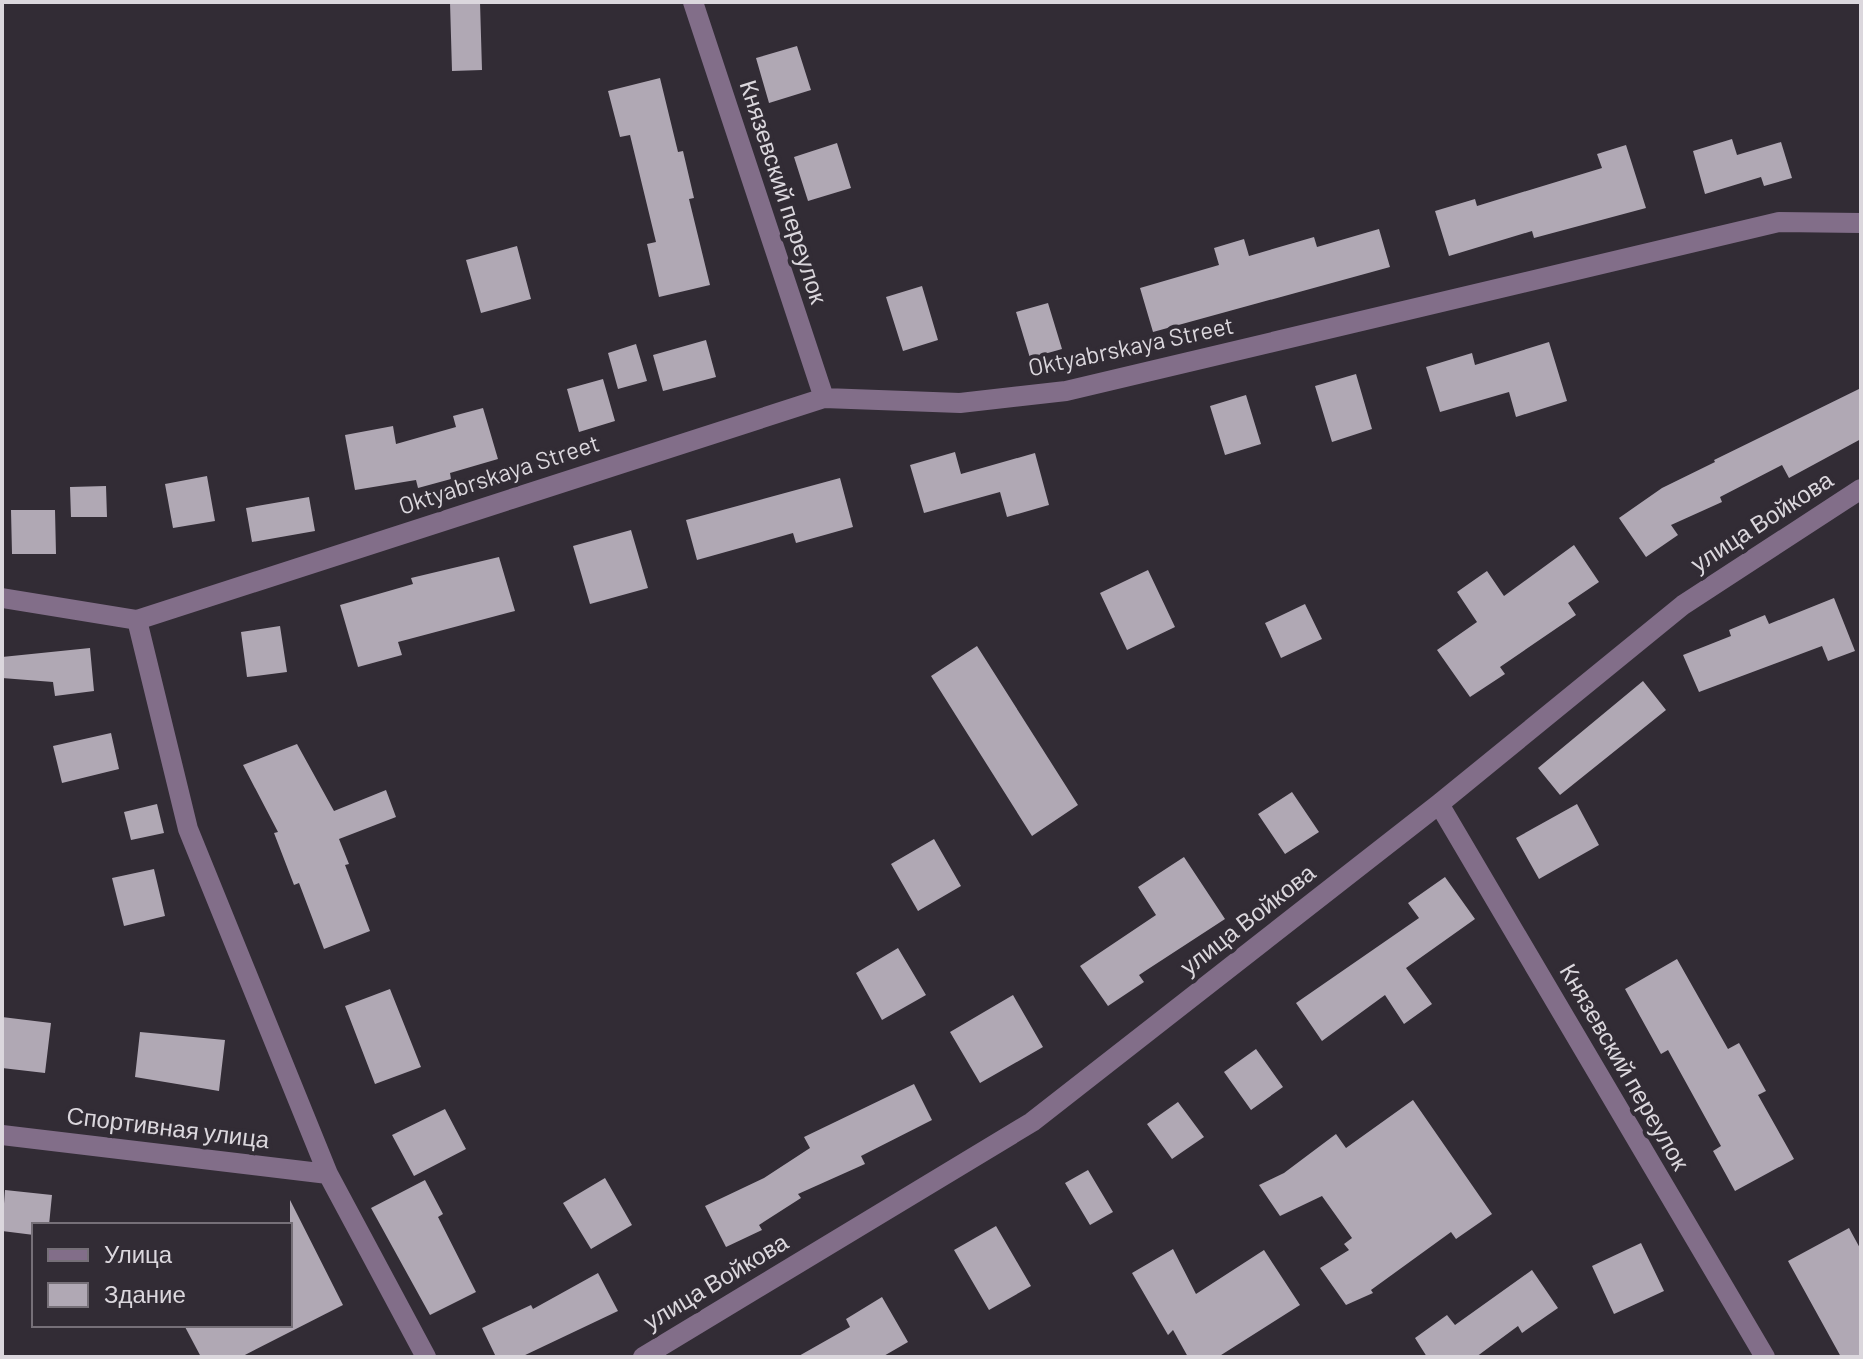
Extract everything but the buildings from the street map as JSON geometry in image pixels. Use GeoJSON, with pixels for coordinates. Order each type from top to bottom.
{"type":"FeatureCollection","features":[{"type":"Feature","properties":{"kind":"street","name":"Князевский переулок"},"geometry":{"type":"LineString","coordinates":[[693,2],[824,398]]}},
{"type":"Feature","properties":{"kind":"street","name":"Oktyabrskaya Street"},"geometry":{"type":"LineString","coordinates":[[2,598],[137,620],[824,398],[960,403],[1066,391],[1779,222],[1861,223]]}},
{"type":"Feature","properties":{"kind":"street","name":"улица Войкова"},"geometry":{"type":"LineString","coordinates":[[643,1357],[1032,1122],[1439,804],[1683,605],[1861,489]]}},
{"type":"Feature","properties":{"kind":"street"},"geometry":{"type":"LineString","coordinates":[[137,620],[188,829],[328,1174],[426,1357]]}},
{"type":"Feature","properties":{"kind":"street","name":"Князевский переулок"},"geometry":{"type":"LineString","coordinates":[[1439,804],[1765,1357]]}},
{"type":"Feature","properties":{"kind":"street","name":"Спортивная улица"},"geometry":{"type":"LineString","coordinates":[[2,1135],[328,1174]]}}]}
